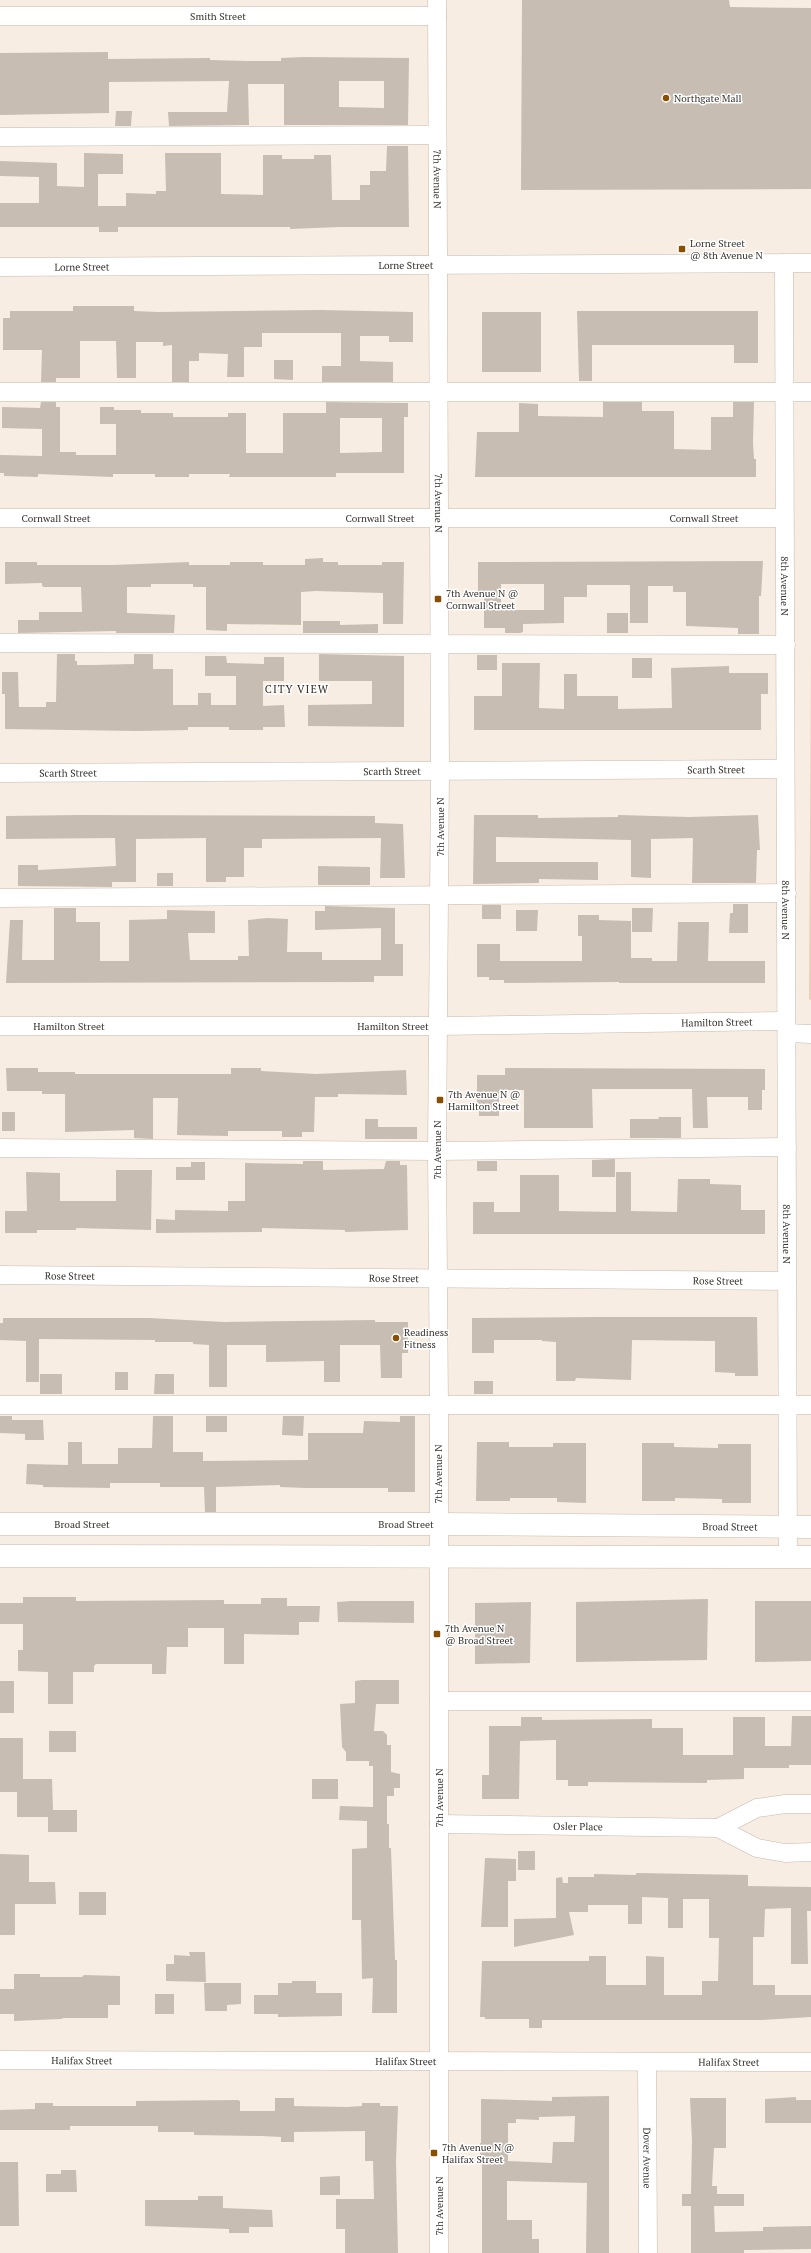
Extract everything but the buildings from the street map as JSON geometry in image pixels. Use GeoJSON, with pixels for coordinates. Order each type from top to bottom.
{"type":"FeatureCollection","features":[{"type":"Feature","properties":{"kind":"main road","name":"Broad Street"},"geometry":{"type":"LineString","coordinates":[[0,1524],[438,1524],[811,1527]]}},
{"type":"Feature","properties":{"kind":"main road"},"geometry":{"type":"LineString","coordinates":[[0,1556],[811,1557]]}},
{"type":"Feature","properties":{"kind":"street","name":"Smith Street"},"geometry":{"type":"LineString","coordinates":[[0,16],[110,8],[437,8]]}},
{"type":"Feature","properties":{"kind":"street","name":"7th Avenue N"},"geometry":{"type":"LineString","coordinates":[[437,8],[437,518],[440,772],[437,1151],[439,1404],[439,2253]]}},
{"type":"Feature","properties":{"kind":"street"},"geometry":{"type":"LineString","coordinates":[[0,137],[437,136]]}},
{"type":"Feature","properties":{"kind":"street","name":"8th Avenue N"},"geometry":{"type":"LineString","coordinates":[[784,263],[784,518],[786,645],[785,769],[787,893],[786,1405],[788,1557]]}},
{"type":"Feature","properties":{"kind":"street","name":"Lorne Street"},"geometry":{"type":"LineString","coordinates":[[0,267],[811,263]]}},
{"type":"Feature","properties":{"kind":"street"},"geometry":{"type":"LineString","coordinates":[[0,392],[811,392]]}},
{"type":"Feature","properties":{"kind":"street","name":"Cornwall Street"},"geometry":{"type":"LineString","coordinates":[[0,518],[784,518]]}},
{"type":"Feature","properties":{"kind":"street"},"geometry":{"type":"LineString","coordinates":[[0,643],[786,645]]}},
{"type":"Feature","properties":{"kind":"street","name":"Scarth Street"},"geometry":{"type":"LineString","coordinates":[[0,773],[440,772],[785,769]]}},
{"type":"Feature","properties":{"kind":"street"},"geometry":{"type":"LineString","coordinates":[[0,898],[787,893]]}},
{"type":"Feature","properties":{"kind":"street","name":"Hamilton Street"},"geometry":{"type":"LineString","coordinates":[[0,1026],[787,1027],[811,1034]]}},
{"type":"Feature","properties":{"kind":"street"},"geometry":{"type":"LineString","coordinates":[[0,1148],[437,1151],[787,1147]]}},
{"type":"Feature","properties":{"kind":"street","name":"Rose Street"},"geometry":{"type":"LineString","coordinates":[[0,1275],[787,1281]]}},
{"type":"Feature","properties":{"kind":"street"},"geometry":{"type":"LineString","coordinates":[[0,1405],[811,1405]]}},
{"type":"Feature","properties":{"kind":"street"},"geometry":{"type":"LineString","coordinates":[[439,1701],[811,1701]]}},
{"type":"Feature","properties":{"kind":"street","name":"Osler Place"},"geometry":{"type":"LineString","coordinates":[[718,1828],[757,1808],[784,1804],[811,1804]]}},
{"type":"Feature","properties":{"kind":"street","name":"Osler Place"},"geometry":{"type":"LineString","coordinates":[[439,1824],[718,1828],[757,1848],[784,1853],[811,1852]]}},
{"type":"Feature","properties":{"kind":"street","name":"Halifax Street"},"geometry":{"type":"LineString","coordinates":[[0,2060],[439,2063],[811,2062]]}},
{"type":"Feature","properties":{"kind":"street","name":"Dover Avenue"},"geometry":{"type":"LineString","coordinates":[[647,2063],[648,2253]]}},
{"type":"Feature","properties":{"kind":"shaded area"},"geometry":{"type":"Polygon","coordinates":[[[811,650],[811,1000],[809,999],[811,650]]]}},
{"type":"Feature","properties":{"kind":"place","name":"Northgate Mall"},"geometry":{"type":"Point","coordinates":[666,98]}},
{"type":"Feature","properties":{"kind":"place","name":"Lorne Street @ 8th Avenue N"},"geometry":{"type":"Point","coordinates":[682,249]}},
{"type":"Feature","properties":{"kind":"place","name":"7th Avenue N @ Cornwall Street"},"geometry":{"type":"Point","coordinates":[438,599]}},
{"type":"Feature","properties":{"kind":"place","name":"7th Avenue N @ Hamilton Street"},"geometry":{"type":"Point","coordinates":[440,1100]}},
{"type":"Feature","properties":{"kind":"place","name":"Readiness Fitness"},"geometry":{"type":"Point","coordinates":[396,1338]}},
{"type":"Feature","properties":{"kind":"place","name":"7th Avenue N @ Broad Street"},"geometry":{"type":"Point","coordinates":[437,1634]}},
{"type":"Feature","properties":{"kind":"place","name":"7th Avenue N @ Halifax Street"},"geometry":{"type":"Point","coordinates":[434,2153]}},
{"type":"Feature","properties":{"kind":"district","name":"CITY VIEW"},"geometry":{"type":"Point","coordinates":[297,689]}}]}
